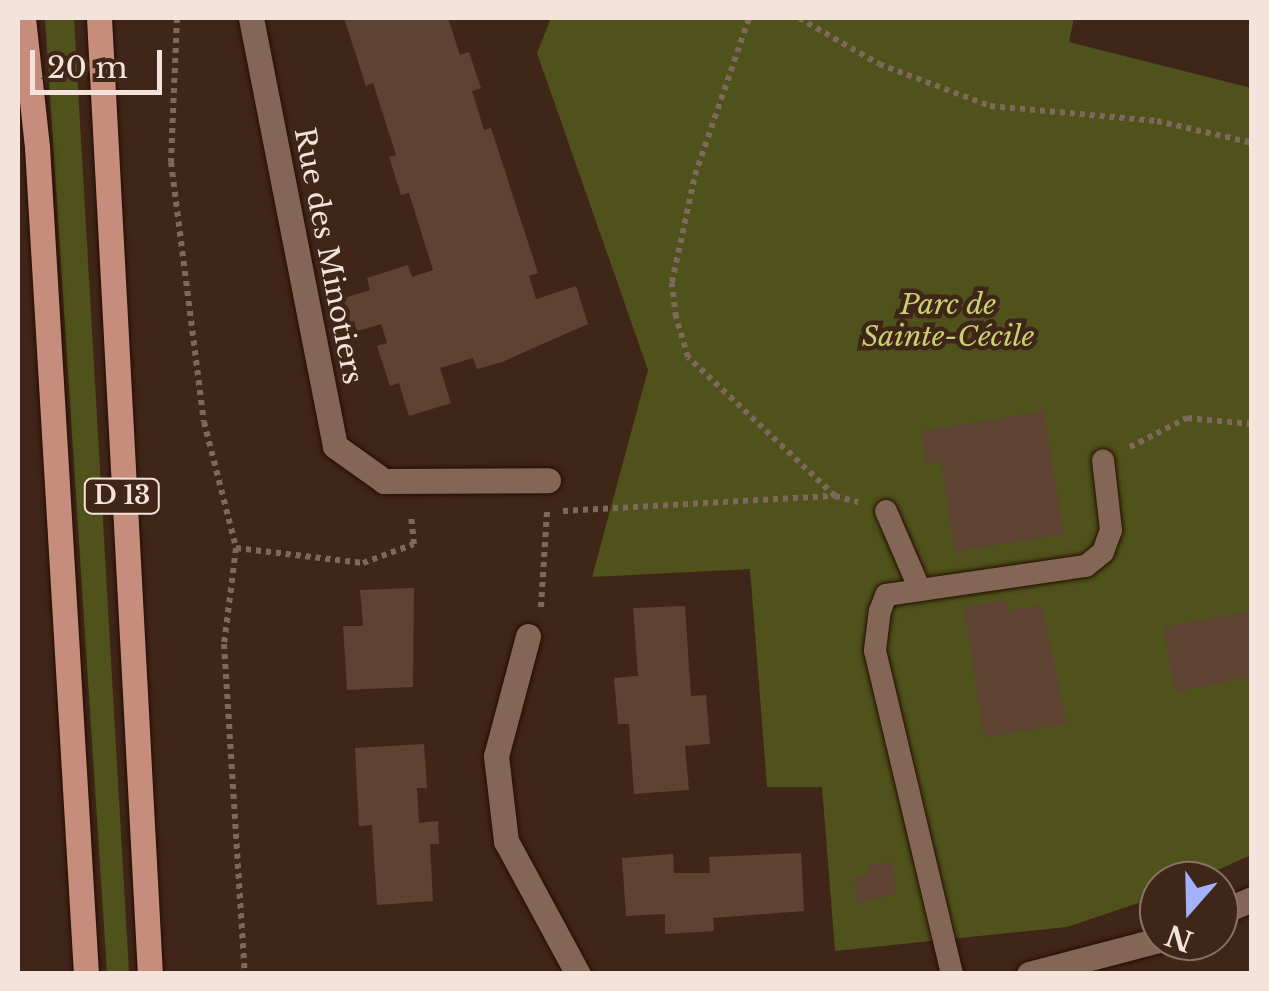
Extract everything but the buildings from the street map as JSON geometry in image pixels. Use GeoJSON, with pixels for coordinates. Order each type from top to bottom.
{"type":"FeatureCollection","features":[{"type":"Feature","properties":{"kind":"main road","name":"D 13"},"geometry":{"type":"LineString","coordinates":[[23,18],[37,148],[86,974]]}},
{"type":"Feature","properties":{"kind":"main road","name":"D 13"},"geometry":{"type":"LineString","coordinates":[[99,18],[150,974]]}},
{"type":"Feature","properties":{"kind":"street","name":"Rue des Minotiers"},"geometry":{"type":"LineString","coordinates":[[252,18],[335,446],[384,480],[406,481]]}},
{"type":"Feature","properties":{"kind":"street"},"geometry":{"type":"LineString","coordinates":[[406,481],[548,480]]}},
{"type":"Feature","properties":{"kind":"street"},"geometry":{"type":"LineString","coordinates":[[528,636],[496,756],[506,841],[578,974]]}},
{"type":"Feature","properties":{"kind":"street"},"geometry":{"type":"LineString","coordinates":[[1028,974],[1139,945]]}},
{"type":"Feature","properties":{"kind":"lane"},"geometry":{"type":"LineString","coordinates":[[952,974],[875,650],[886,595],[1086,566],[1102,552],[1111,530],[1103,460]]}},
{"type":"Feature","properties":{"kind":"lane"},"geometry":{"type":"LineString","coordinates":[[886,511],[920,590]]}},
{"type":"Feature","properties":{"kind":"path"},"geometry":{"type":"LineString","coordinates":[[177,18],[171,162],[204,422],[236,548],[224,644],[245,974]]}},
{"type":"Feature","properties":{"kind":"path"},"geometry":{"type":"LineString","coordinates":[[547,512],[835,496],[688,357],[676,317],[672,282],[696,175],[749,18]]}},
{"type":"Feature","properties":{"kind":"path"},"geometry":{"type":"LineString","coordinates":[[799,18],[880,64],[990,106],[1157,120],[1252,143]]}},
{"type":"Feature","properties":{"kind":"path"},"geometry":{"type":"LineString","coordinates":[[1103,460],[1187,418],[1252,424]]}},
{"type":"Feature","properties":{"kind":"path"},"geometry":{"type":"LineString","coordinates":[[528,636],[545,598],[548,480]]}},
{"type":"Feature","properties":{"kind":"path"},"geometry":{"type":"LineString","coordinates":[[236,548],[363,562],[414,544],[406,481]]}},
{"type":"Feature","properties":{"kind":"green space"},"geometry":{"type":"Polygon","coordinates":[[[45,18],[74,18],[129,973],[107,973],[45,18]]]}},
{"type":"Feature","properties":{"kind":"green space","name":"Parc de Sainte-Cécile"},"geometry":{"type":"Polygon","coordinates":[[[551,18],[1074,18],[1069,42],[1251,88],[1251,855],[1238,861],[1139,861],[1139,903],[1067,927],[835,951],[822,787],[767,787],[750,569],[592,577],[648,370],[537,53],[551,18]]]}}]}
